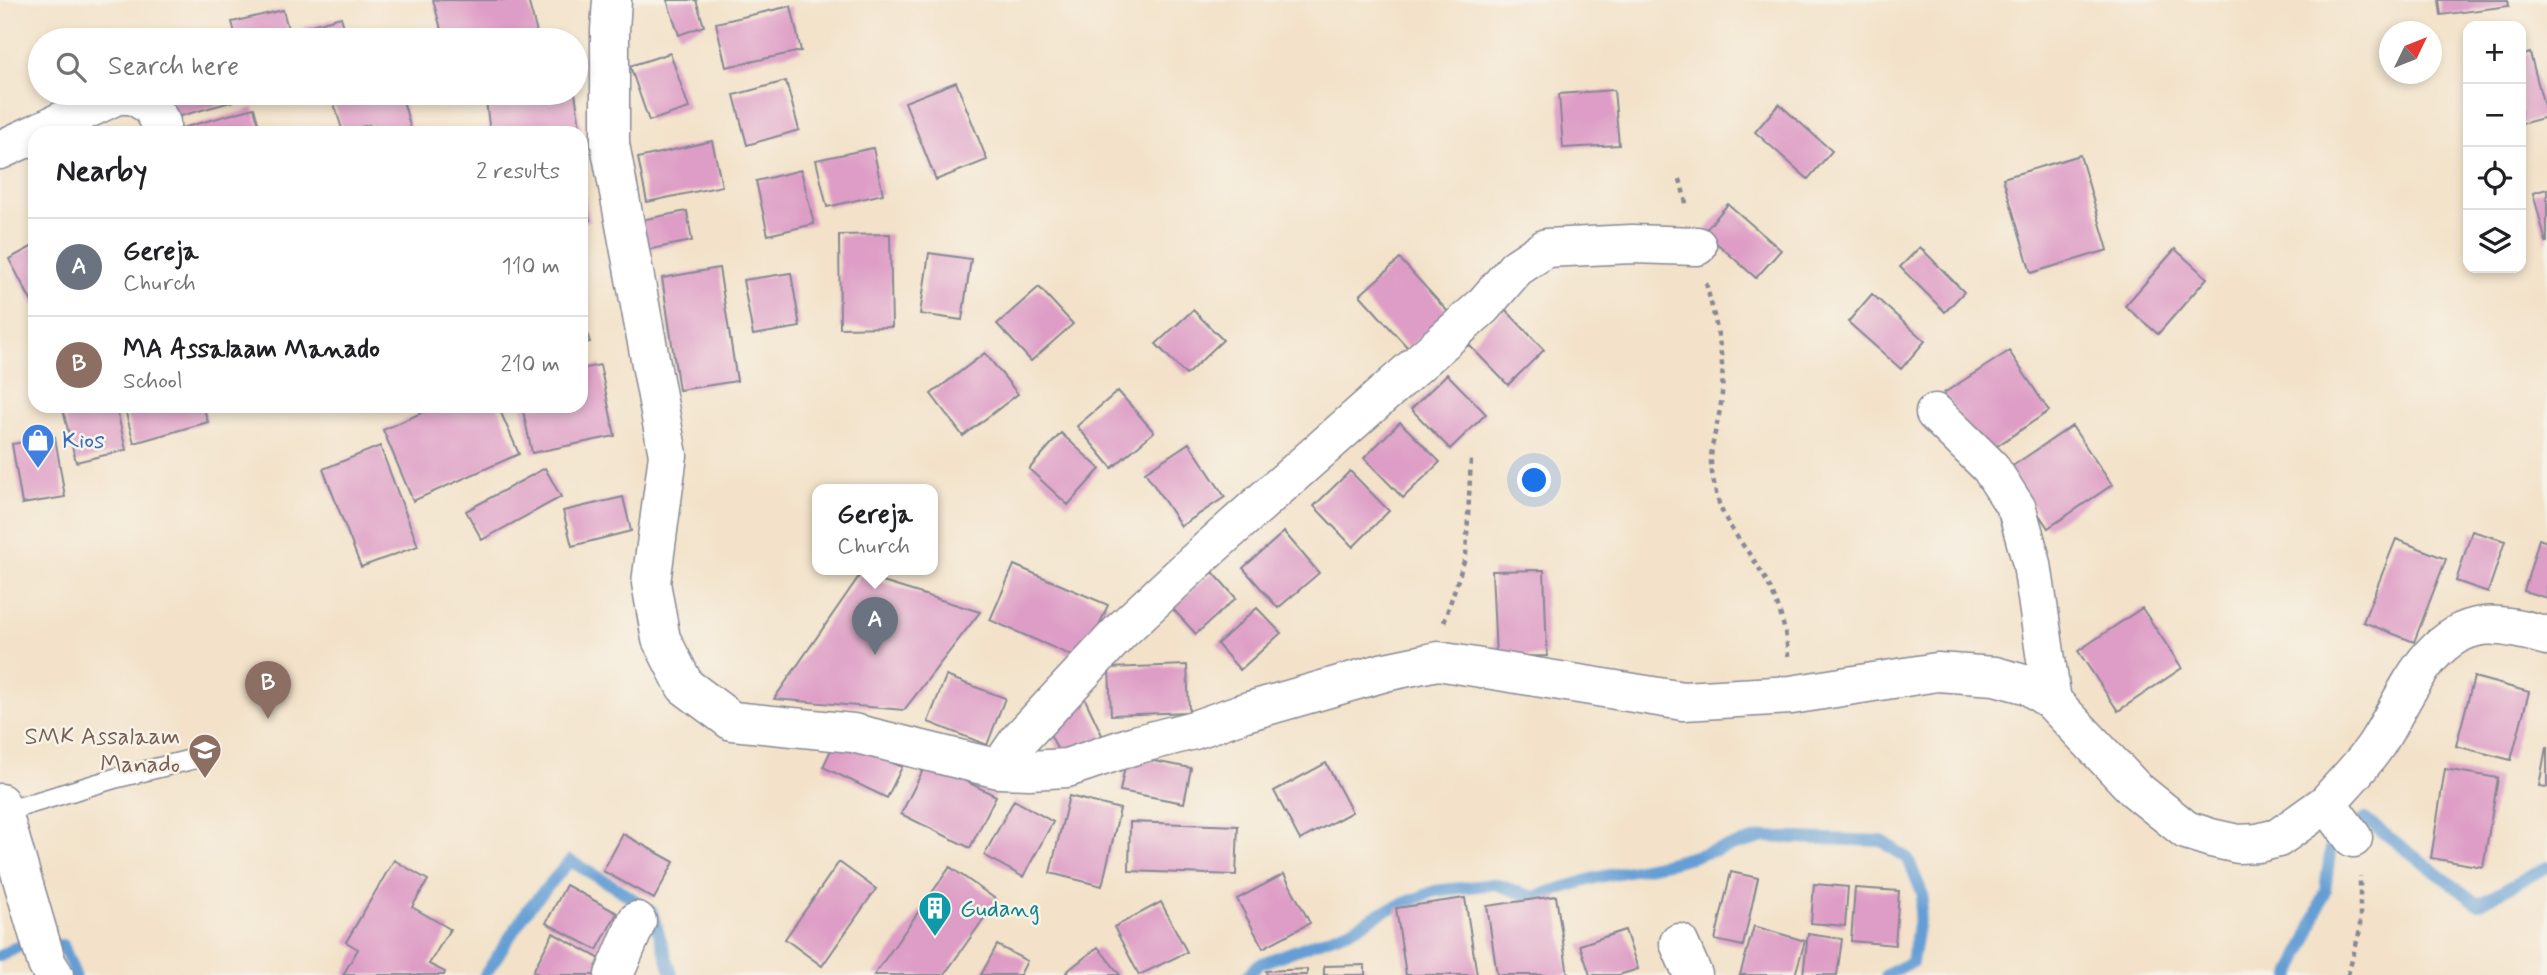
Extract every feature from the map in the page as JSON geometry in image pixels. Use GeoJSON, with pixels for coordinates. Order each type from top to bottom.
{"type":"FeatureCollection","features":[{"type":"Feature","properties":{"kind":"street"},"geometry":{"type":"LineString","coordinates":[[612,0],[610,144],[596,159],[668,455],[651,583],[661,639],[685,686],[732,721],[853,733],[999,769],[1067,768],[1309,693],[1438,661],[1683,701],[1791,695],[1937,673],[1994,676],[2028,685],[2052,701],[2135,789],[2186,830],[2238,844],[2259,843],[2339,818],[2375,747],[2411,686],[2445,640],[2468,629],[2486,625],[2547,636]]}},
{"type":"Feature","properties":{"kind":"street"},"geometry":{"type":"LineString","coordinates":[[51,126],[96,105]]}},
{"type":"Feature","properties":{"kind":"street"},"geometry":{"type":"LineString","coordinates":[[148,105],[161,126]]}},
{"type":"Feature","properties":{"kind":"street"},"geometry":{"type":"LineString","coordinates":[[0,150],[28,137]]}},
{"type":"Feature","properties":{"kind":"street"},"geometry":{"type":"LineString","coordinates":[[999,769],[1019,740],[1121,631],[1211,547],[1482,307],[1516,268],[1546,248],[1632,244],[1697,246]]}},
{"type":"Feature","properties":{"kind":"street"},"geometry":{"type":"LineString","coordinates":[[1935,413],[1990,467],[2017,509],[2032,564],[2052,701]]}},
{"type":"Feature","properties":{"kind":"street"},"geometry":{"type":"LineString","coordinates":[[1,807],[51,969]]}},
{"type":"Feature","properties":{"kind":"street"},"geometry":{"type":"LineString","coordinates":[[614,975],[637,921]]}},
{"type":"Feature","properties":{"kind":"lane"},"geometry":{"type":"LineString","coordinates":[[1,807],[206,756]]}},
{"type":"Feature","properties":{"kind":"path"},"geometry":{"type":"LineString","coordinates":[[1680,179],[1720,341],[1723,372],[1720,416],[1711,460],[1716,495],[1732,531],[1757,565],[1776,599],[1787,639],[1791,695]]}},
{"type":"Feature","properties":{"kind":"path"},"geometry":{"type":"LineString","coordinates":[[1438,661],[1445,616],[1457,588],[1466,555],[1471,459]]}},
{"type":"Feature","properties":{"kind":"path"},"geometry":{"type":"LineString","coordinates":[[2339,818],[2361,874],[2360,930],[2348,975]]}},
{"type":"Feature","properties":{"kind":"building"},"geometry":{"type":"Polygon","coordinates":[[[433,0],[528,0],[536,28],[441,28],[433,0]]]}},
{"type":"Feature","properties":{"kind":"building"},"geometry":{"type":"Polygon","coordinates":[[[667,0],[696,0],[704,26],[679,35],[667,0]]]}},
{"type":"Feature","properties":{"kind":"building"},"geometry":{"type":"Polygon","coordinates":[[[2439,0],[2508,0],[2509,6],[2441,15],[2439,0]]]}},
{"type":"Feature","properties":{"kind":"building"},"geometry":{"type":"Polygon","coordinates":[[[791,6],[801,51],[726,67],[716,23],[791,6]]]}},
{"type":"Feature","properties":{"kind":"building"},"geometry":{"type":"Polygon","coordinates":[[[283,10],[288,28],[234,28],[232,22],[283,10]]]}},
{"type":"Feature","properties":{"kind":"building"},"geometry":{"type":"Polygon","coordinates":[[[341,17],[344,28],[304,28],[341,17]]]}},
{"type":"Feature","properties":{"kind":"building"},"geometry":{"type":"Polygon","coordinates":[[[670,53],[689,108],[649,121],[630,66],[670,53]]]}},
{"type":"Feature","properties":{"kind":"building"},"geometry":{"type":"Polygon","coordinates":[[[2530,53],[2547,117],[2526,123],[2526,84],[2526,54],[2530,53]]]}},
{"type":"Feature","properties":{"kind":"building"},"geometry":{"type":"Polygon","coordinates":[[[786,81],[799,130],[747,145],[734,95],[786,81]]]}},
{"type":"Feature","properties":{"kind":"building"},"geometry":{"type":"Polygon","coordinates":[[[956,82],[987,160],[936,180],[905,102],[956,82]]]}},
{"type":"Feature","properties":{"kind":"building"},"geometry":{"type":"Polygon","coordinates":[[[1614,90],[1619,145],[1563,148],[1559,94],[1614,90]]]}},
{"type":"Feature","properties":{"kind":"building"},"geometry":{"type":"Polygon","coordinates":[[[1779,104],[1832,151],[1808,179],[1755,132],[1779,104]]]}},
{"type":"Feature","properties":{"kind":"building"},"geometry":{"type":"Polygon","coordinates":[[[161,105],[220,105],[166,120],[161,105]]]}},
{"type":"Feature","properties":{"kind":"building"},"geometry":{"type":"Polygon","coordinates":[[[334,105],[404,105],[410,126],[369,125],[341,126],[334,105]]]}},
{"type":"Feature","properties":{"kind":"building"},"geometry":{"type":"Polygon","coordinates":[[[486,105],[577,105],[580,126],[489,126],[486,105]]]}},
{"type":"Feature","properties":{"kind":"building"},"geometry":{"type":"Polygon","coordinates":[[[254,108],[259,126],[189,126],[254,108]]]}},
{"type":"Feature","properties":{"kind":"building"},"geometry":{"type":"Polygon","coordinates":[[[712,141],[722,186],[647,202],[638,158],[712,141]]]}},
{"type":"Feature","properties":{"kind":"building"},"geometry":{"type":"Polygon","coordinates":[[[873,148],[883,194],[827,207],[816,160],[873,148]]]}},
{"type":"Feature","properties":{"kind":"building"},"geometry":{"type":"Polygon","coordinates":[[[2080,155],[2108,250],[2031,273],[2003,178],[2080,155]]]}},
{"type":"Feature","properties":{"kind":"building"},"geometry":{"type":"Polygon","coordinates":[[[801,170],[814,224],[768,235],[756,181],[801,170]]]}},
{"type":"Feature","properties":{"kind":"building"},"geometry":{"type":"Polygon","coordinates":[[[2547,189],[2547,242],[2546,242],[2533,193],[2547,189]]]}},
{"type":"Feature","properties":{"kind":"building"},"geometry":{"type":"Polygon","coordinates":[[[1728,204],[1781,250],[1756,278],[1704,232],[1728,204]]]}},
{"type":"Feature","properties":{"kind":"building"},"geometry":{"type":"Polygon","coordinates":[[[687,211],[692,241],[646,250],[641,220],[687,211]]]}},
{"type":"Feature","properties":{"kind":"building"},"geometry":{"type":"Polygon","coordinates":[[[890,234],[892,327],[840,328],[839,235],[890,234]]]}},
{"type":"Feature","properties":{"kind":"building"},"geometry":{"type":"Polygon","coordinates":[[[1920,247],[1964,292],[1945,312],[1900,267],[1920,247]]]}},
{"type":"Feature","properties":{"kind":"building"},"geometry":{"type":"Polygon","coordinates":[[[28,249],[28,295],[9,259],[28,249]]]}},
{"type":"Feature","properties":{"kind":"building"},"geometry":{"type":"Polygon","coordinates":[[[2175,249],[2207,278],[2158,334],[2125,306],[2175,249]]]}},
{"type":"Feature","properties":{"kind":"building"},"geometry":{"type":"Polygon","coordinates":[[[929,253],[971,259],[962,320],[920,314],[929,253]]]}},
{"type":"Feature","properties":{"kind":"building"},"geometry":{"type":"Polygon","coordinates":[[[1400,259],[1448,312],[1408,348],[1360,295],[1400,259]]]}},
{"type":"Feature","properties":{"kind":"building"},"geometry":{"type":"Polygon","coordinates":[[[719,268],[737,381],[679,390],[662,278],[719,268]]]}},
{"type":"Feature","properties":{"kind":"building"},"geometry":{"type":"Polygon","coordinates":[[[791,273],[800,327],[753,335],[743,280],[791,273]]]}},
{"type":"Feature","properties":{"kind":"building"},"geometry":{"type":"Polygon","coordinates":[[[1039,287],[1073,324],[1031,361],[997,324],[1039,287]]]}},
{"type":"Feature","properties":{"kind":"building"},"geometry":{"type":"Polygon","coordinates":[[[1872,294],[1925,341],[1901,369],[1848,322],[1872,294]]]}},
{"type":"Feature","properties":{"kind":"building"},"geometry":{"type":"Polygon","coordinates":[[[1505,309],[1544,350],[1508,385],[1469,345],[1505,309]]]}},
{"type":"Feature","properties":{"kind":"building"},"geometry":{"type":"Polygon","coordinates":[[[1193,310],[1223,340],[1186,375],[1156,344],[1193,310]]]}},
{"type":"Feature","properties":{"kind":"building"},"geometry":{"type":"Polygon","coordinates":[[[2009,351],[2049,411],[1985,454],[1944,393],[2009,351]]]}},
{"type":"Feature","properties":{"kind":"building"},"geometry":{"type":"Polygon","coordinates":[[[985,353],[1018,394],[963,436],[931,394],[985,353]]]}},
{"type":"Feature","properties":{"kind":"building"},"geometry":{"type":"Polygon","coordinates":[[[600,365],[615,436],[532,453],[523,413],[588,413],[588,368],[600,365]]]}},
{"type":"Feature","properties":{"kind":"building"},"geometry":{"type":"Polygon","coordinates":[[[1447,374],[1486,414],[1450,449],[1411,409],[1447,374]]]}},
{"type":"Feature","properties":{"kind":"building"},"geometry":{"type":"Polygon","coordinates":[[[1118,391],[1154,432],[1112,468],[1077,426],[1118,391]]]}},
{"type":"Feature","properties":{"kind":"building"},"geometry":{"type":"Polygon","coordinates":[[[64,413],[118,413],[126,450],[76,462],[64,413]]]}},
{"type":"Feature","properties":{"kind":"building"},"geometry":{"type":"Polygon","coordinates":[[[126,413],[205,413],[208,422],[134,443],[126,413]]]}},
{"type":"Feature","properties":{"kind":"building"},"geometry":{"type":"Polygon","coordinates":[[[421,413],[501,413],[519,454],[413,501],[383,430],[421,413]]]}},
{"type":"Feature","properties":{"kind":"building"},"geometry":{"type":"Polygon","coordinates":[[[1400,422],[1440,462],[1403,498],[1364,458],[1400,422]]]}},
{"type":"Feature","properties":{"kind":"building"},"geometry":{"type":"Polygon","coordinates":[[[2072,426],[2112,485],[2048,528],[2008,469],[2072,426]]]}},
{"type":"Feature","properties":{"kind":"building"},"geometry":{"type":"Polygon","coordinates":[[[1061,433],[1100,469],[1068,505],[1029,469],[1061,433]]]}},
{"type":"Feature","properties":{"kind":"building","name":"Kios"},"geometry":{"type":"Polygon","coordinates":[[[55,437],[65,497],[22,504],[12,444],[55,437]]]}},
{"type":"Feature","properties":{"kind":"building"},"geometry":{"type":"Polygon","coordinates":[[[1189,443],[1225,497],[1181,526],[1145,472],[1189,443]]]}},
{"type":"Feature","properties":{"kind":"building"},"geometry":{"type":"Polygon","coordinates":[[[380,446],[418,546],[361,567],[323,469],[380,446]]]}},
{"type":"Feature","properties":{"kind":"building"},"geometry":{"type":"Polygon","coordinates":[[[545,468],[561,497],[482,540],[466,511],[545,468]]]}},
{"type":"Feature","properties":{"kind":"building"},"geometry":{"type":"Polygon","coordinates":[[[1350,471],[1389,511],[1353,547],[1314,506],[1350,471]]]}},
{"type":"Feature","properties":{"kind":"building"},"geometry":{"type":"Polygon","coordinates":[[[623,497],[631,531],[572,546],[563,511],[623,497]]]}},
{"type":"Feature","properties":{"kind":"building"},"geometry":{"type":"Polygon","coordinates":[[[2472,531],[2505,541],[2488,592],[2456,581],[2472,531]]]}},
{"type":"Feature","properties":{"kind":"building"},"geometry":{"type":"Polygon","coordinates":[[[1284,532],[1319,573],[1278,608],[1243,568],[1284,532]]]}},
{"type":"Feature","properties":{"kind":"building"},"geometry":{"type":"Polygon","coordinates":[[[2396,539],[2446,559],[2414,642],[2363,622],[2396,539]]]}},
{"type":"Feature","properties":{"kind":"building"},"geometry":{"type":"Polygon","coordinates":[[[2539,539],[2547,542],[2547,598],[2524,591],[2539,539]]]}},
{"type":"Feature","properties":{"kind":"building"},"geometry":{"type":"Polygon","coordinates":[[[1014,565],[1108,605],[1084,661],[990,620],[1014,565]]]}},
{"type":"Feature","properties":{"kind":"building"},"geometry":{"type":"Polygon","coordinates":[[[1544,570],[1547,656],[1496,657],[1492,571],[1544,570]]]}},
{"type":"Feature","properties":{"kind":"building"},"geometry":{"type":"Polygon","coordinates":[[[1213,572],[1236,598],[1196,634],[1172,608],[1213,572]]]}},
{"type":"Feature","properties":{"kind":"building"},"geometry":{"type":"Polygon","coordinates":[[[860,575],[980,612],[904,710],[774,699],[860,575]]]}},
{"type":"Feature","properties":{"kind":"building"},"geometry":{"type":"Polygon","coordinates":[[[1257,608],[1281,633],[1240,670],[1217,644],[1257,608]]]}},
{"type":"Feature","properties":{"kind":"building"},"geometry":{"type":"Polygon","coordinates":[[[2142,608],[2182,668],[2118,711],[2078,651],[2142,608]]]}},
{"type":"Feature","properties":{"kind":"building"},"geometry":{"type":"Polygon","coordinates":[[[1187,665],[1189,712],[1111,715],[1109,668],[1187,665]]]}},
{"type":"Feature","properties":{"kind":"building"},"geometry":{"type":"Polygon","coordinates":[[[946,676],[1005,698],[987,745],[928,722],[946,676]]]}},
{"type":"Feature","properties":{"kind":"building"},"geometry":{"type":"Polygon","coordinates":[[[2474,677],[2529,692],[2511,760],[2456,746],[2474,677]]]}},
{"type":"Feature","properties":{"kind":"building"},"geometry":{"type":"Polygon","coordinates":[[[1084,697],[1103,737],[1061,757],[1042,717],[1084,697]]]}},
{"type":"Feature","properties":{"kind":"building"},"geometry":{"type":"Polygon","coordinates":[[[837,737],[902,767],[887,798],[823,767],[837,737]]]}},
{"type":"Feature","properties":{"kind":"building"},"geometry":{"type":"Polygon","coordinates":[[[2547,747],[2547,787],[2539,786],[2547,747]]]}},
{"type":"Feature","properties":{"kind":"building"},"geometry":{"type":"Polygon","coordinates":[[[1127,756],[1191,768],[1184,803],[1120,791],[1127,756]]]}},
{"type":"Feature","properties":{"kind":"building"},"geometry":{"type":"Polygon","coordinates":[[[927,762],[996,796],[970,848],[901,814],[927,762]]]}},
{"type":"Feature","properties":{"kind":"building"},"geometry":{"type":"Polygon","coordinates":[[[1326,763],[1352,812],[1300,840],[1274,791],[1326,763]]]}},
{"type":"Feature","properties":{"kind":"building"},"geometry":{"type":"Polygon","coordinates":[[[2445,769],[2498,778],[2483,867],[2431,858],[2445,769]]]}},
{"type":"Feature","properties":{"kind":"building"},"geometry":{"type":"Polygon","coordinates":[[[1069,796],[1120,809],[1102,886],[1050,873],[1069,796]]]}},
{"type":"Feature","properties":{"kind":"building"},"geometry":{"type":"Polygon","coordinates":[[[1014,800],[1053,822],[1023,877],[984,855],[1014,800]]]}},
{"type":"Feature","properties":{"kind":"building"},"geometry":{"type":"Polygon","coordinates":[[[1130,822],[1238,826],[1236,875],[1129,871],[1130,822]]]}},
{"type":"Feature","properties":{"kind":"building"},"geometry":{"type":"Polygon","coordinates":[[[623,834],[674,862],[654,899],[603,871],[623,834]]]}},
{"type":"Feature","properties":{"kind":"building"},"geometry":{"type":"Polygon","coordinates":[[[394,860],[428,880],[412,907],[450,929],[429,964],[445,972],[444,975],[343,975],[358,949],[346,942],[394,860]]]}},
{"type":"Feature","properties":{"kind":"building"},"geometry":{"type":"Polygon","coordinates":[[[839,862],[876,889],[822,966],[785,939],[839,862]]]}},
{"type":"Feature","properties":{"kind":"building","name":"Gudang"},"geometry":{"type":"Polygon","coordinates":[[[950,867],[997,900],[944,975],[874,975],[950,867]]]}},
{"type":"Feature","properties":{"kind":"building"},"geometry":{"type":"Polygon","coordinates":[[[1731,872],[1758,878],[1743,946],[1715,940],[1731,872]]]}},
{"type":"Feature","properties":{"kind":"building"},"geometry":{"type":"Polygon","coordinates":[[[1284,874],[1310,923],[1263,948],[1237,899],[1284,874]]]}},
{"type":"Feature","properties":{"kind":"building"},"geometry":{"type":"Polygon","coordinates":[[[1814,884],[1848,887],[1845,926],[1811,923],[1814,884]]]}},
{"type":"Feature","properties":{"kind":"building"},"geometry":{"type":"Polygon","coordinates":[[[566,885],[617,913],[597,950],[546,923],[566,885]]]}},
{"type":"Feature","properties":{"kind":"building"},"geometry":{"type":"Polygon","coordinates":[[[1855,888],[1899,891],[1895,945],[1851,941],[1855,888]]]}},
{"type":"Feature","properties":{"kind":"building"},"geometry":{"type":"Polygon","coordinates":[[[1556,896],[1568,975],[1497,975],[1487,906],[1556,896]]]}},
{"type":"Feature","properties":{"kind":"building"},"geometry":{"type":"Polygon","coordinates":[[[1465,898],[1477,975],[1406,975],[1396,908],[1465,898]]]}},
{"type":"Feature","properties":{"kind":"building"},"geometry":{"type":"Polygon","coordinates":[[[1161,902],[1187,952],[1139,975],[1114,927],[1161,902]]]}},
{"type":"Feature","properties":{"kind":"building"},"geometry":{"type":"Polygon","coordinates":[[[1754,926],[1805,941],[1795,975],[1740,975],[1754,926]]]}},
{"type":"Feature","properties":{"kind":"building"},"geometry":{"type":"Polygon","coordinates":[[[1625,930],[1638,969],[1619,975],[1590,975],[1580,945],[1625,930]]]}},
{"type":"Feature","properties":{"kind":"building"},"geometry":{"type":"Polygon","coordinates":[[[553,933],[604,961],[597,975],[540,975],[533,971],[553,933]]]}},
{"type":"Feature","properties":{"kind":"building"},"geometry":{"type":"Polygon","coordinates":[[[1808,934],[1842,939],[1837,975],[1803,975],[1808,934]]]}},
{"type":"Feature","properties":{"kind":"building"},"geometry":{"type":"Polygon","coordinates":[[[997,945],[1027,961],[1020,975],[981,975],[997,945]]]}},
{"type":"Feature","properties":{"kind":"building"},"geometry":{"type":"Polygon","coordinates":[[[1098,947],[1120,975],[1069,975],[1066,972],[1098,947]]]}},
{"type":"Feature","properties":{"kind":"building"},"geometry":{"type":"Polygon","coordinates":[[[1365,965],[1365,975],[1324,975],[1324,966],[1365,965]]]}},
{"type":"Feature","properties":{"kind":"building"},"geometry":{"type":"Polygon","coordinates":[[[1307,969],[1307,975],[1267,975],[1266,971],[1307,969]]]}},
{"type":"Feature","properties":{"kind":"waterway"},"geometry":{"type":"LineString","coordinates":[[2291,975],[2325,890],[2332,840],[2365,819],[2478,904],[2547,867]]}},
{"type":"Feature","properties":{"kind":"waterway"},"geometry":{"type":"LineString","coordinates":[[1248,975],[1259,964],[1355,928],[1384,911],[1435,891],[1495,884],[1533,897],[1595,878],[1672,862],[1765,837],[1882,841],[1908,859],[1923,895],[1912,962],[1886,975]]}},
{"type":"Feature","properties":{"kind":"waterway"},"geometry":{"type":"LineString","coordinates":[[485,975],[528,909],[570,861],[652,912],[672,975]]}},
{"type":"Feature","properties":{"kind":"waterway"},"geometry":{"type":"LineString","coordinates":[[0,956],[20,945],[63,945],[75,975]]}},
{"type":"Feature","properties":{"kind":"place","name":"Kios"},"geometry":{"type":"Point","coordinates":[38,470]}},
{"type":"Feature","properties":{"kind":"place","name":"Gereja"},"geometry":{"type":"Point","coordinates":[875,655]}},
{"type":"Feature","properties":{"kind":"place","name":"MA Assalaam Manado"},"geometry":{"type":"Point","coordinates":[268,719]}},
{"type":"Feature","properties":{"kind":"place","name":"SMK Assalaam Manado"},"geometry":{"type":"Point","coordinates":[205,780]}},
{"type":"Feature","properties":{"kind":"place","name":"Gudang"},"geometry":{"type":"Point","coordinates":[935,938]}}]}
